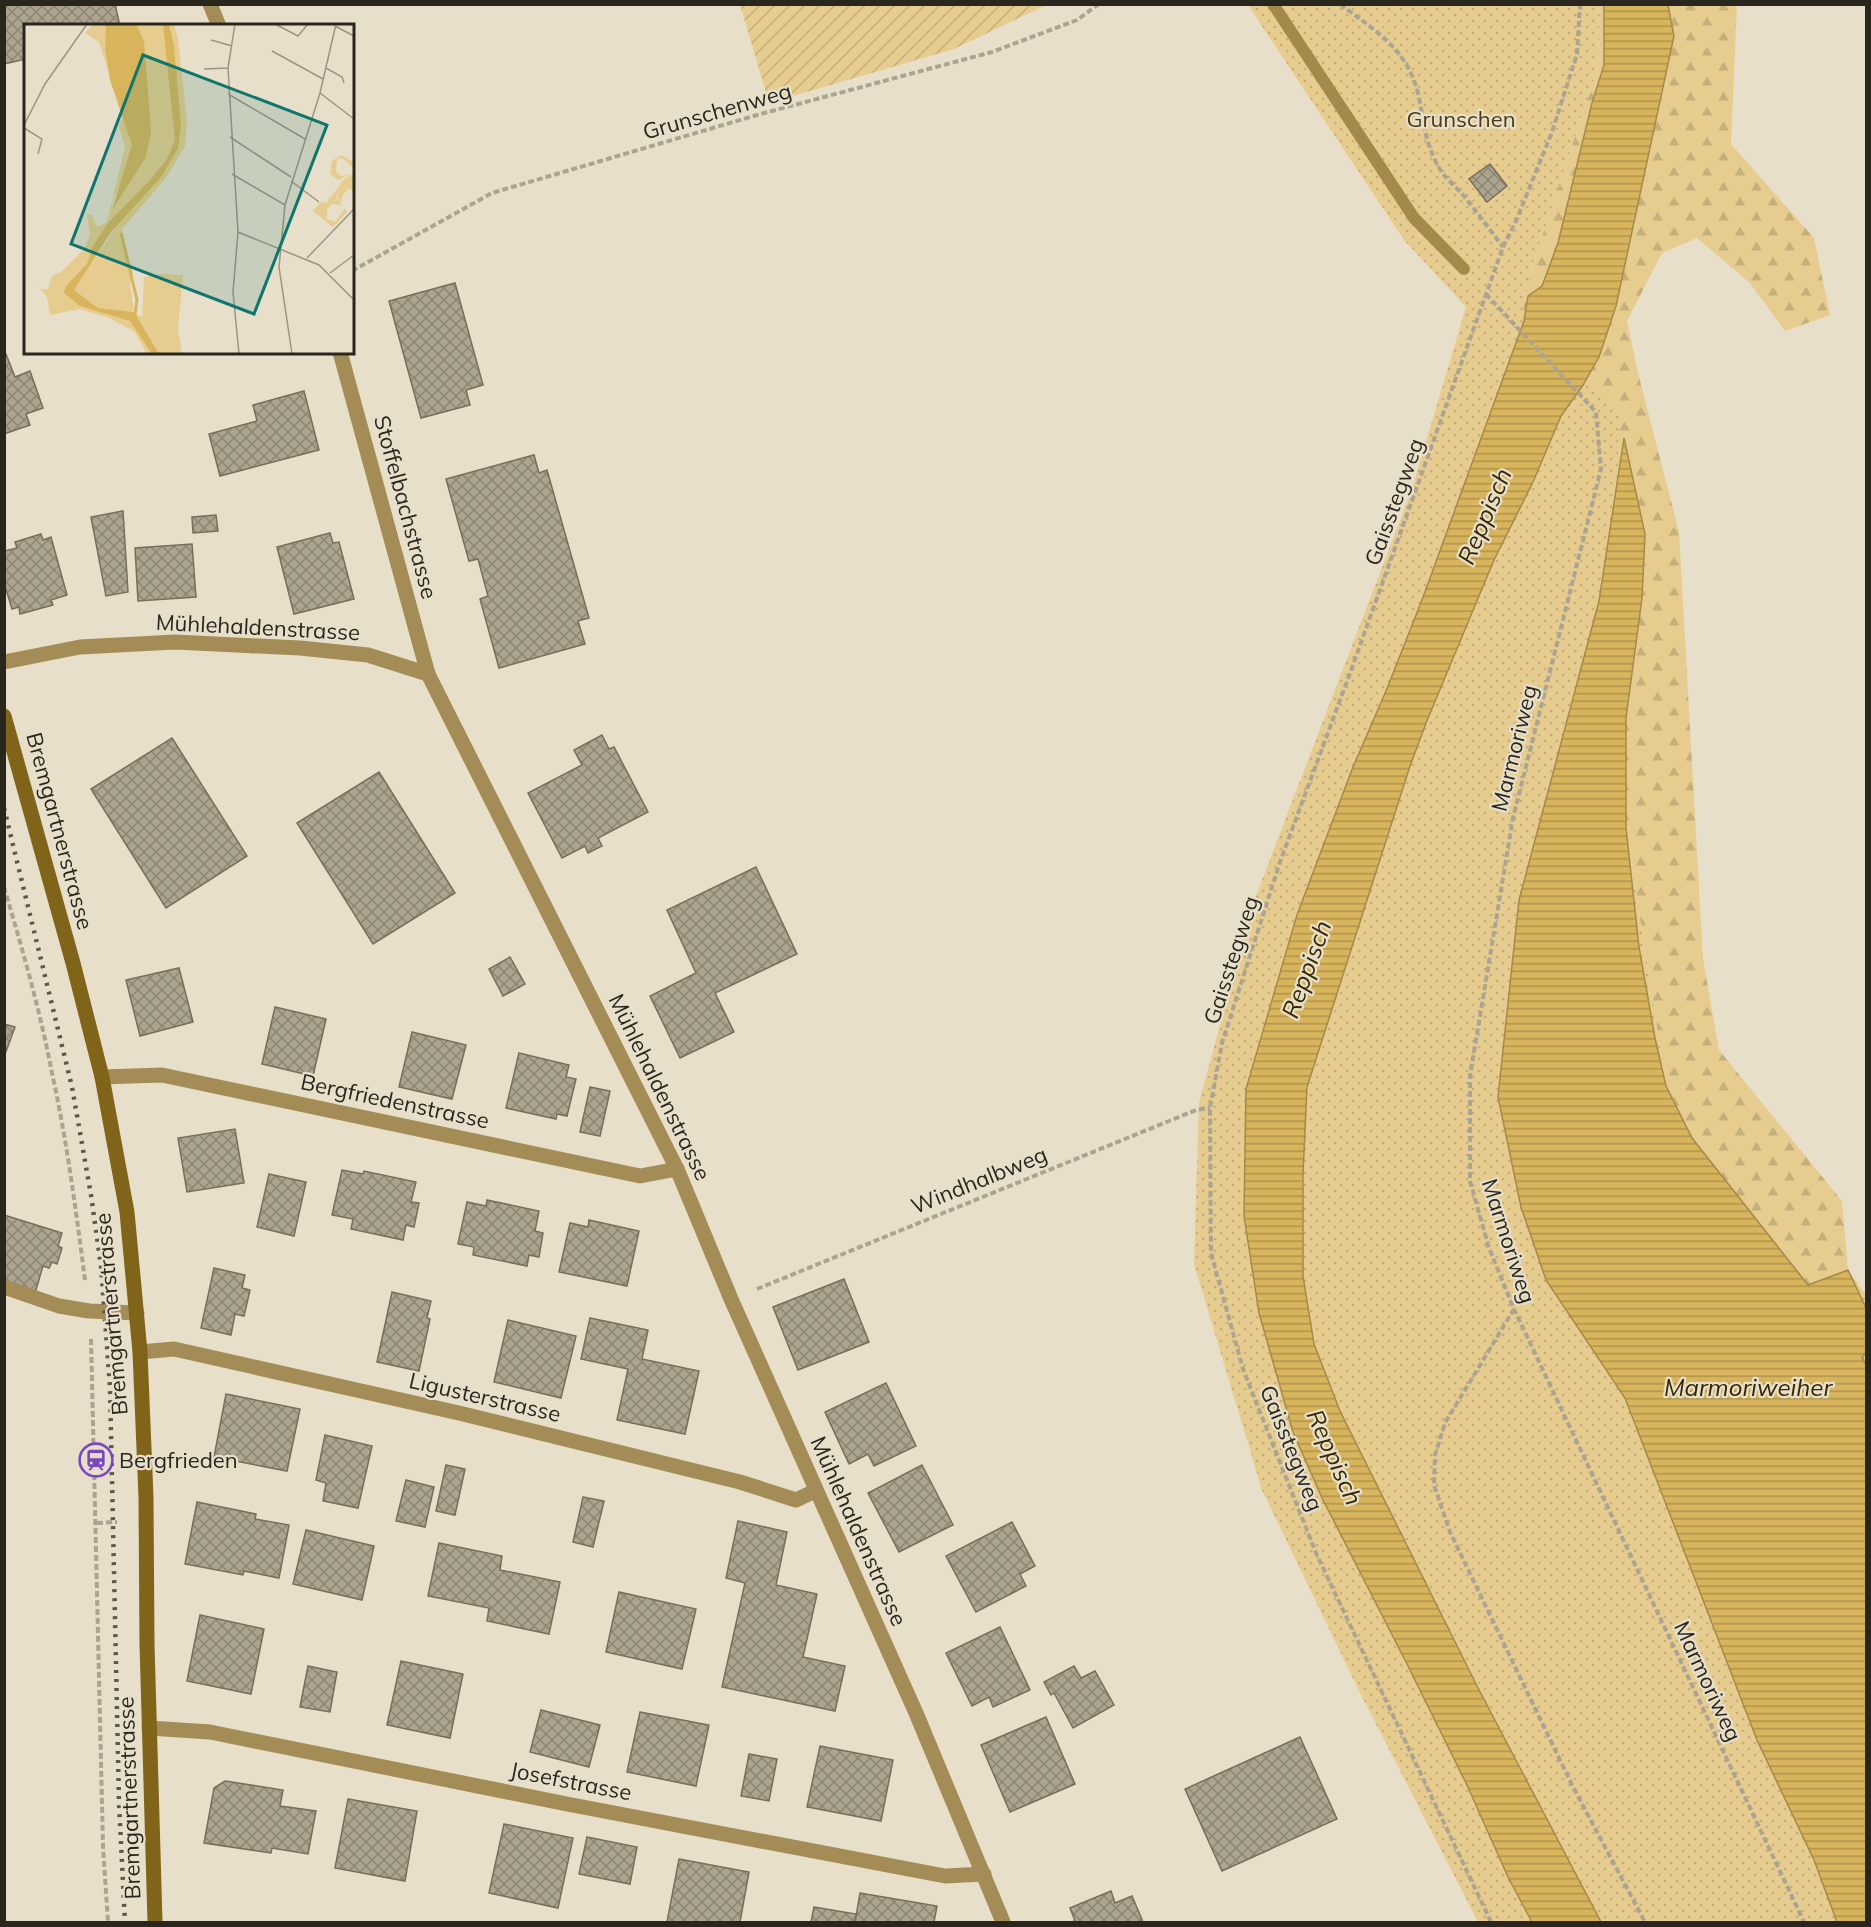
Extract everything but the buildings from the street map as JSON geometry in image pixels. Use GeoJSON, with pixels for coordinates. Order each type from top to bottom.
{"type":"FeatureCollection","features":[{"type":"Feature","properties":{"kind":"main road","name":"Bremgartnerstrasse"},"geometry":{"type":"LineString","coordinates":[[4,716],[70,951],[102,1077],[126,1212],[140,1352],[147,1520],[147,1644],[155,1923]]}},
{"type":"Feature","properties":{"kind":"street"},"geometry":{"type":"LineString","coordinates":[[210,4],[218,24]]}},
{"type":"Feature","properties":{"kind":"street","name":"Stoffelbachstrasse"},"geometry":{"type":"LineString","coordinates":[[341,354],[428,674]]}},
{"type":"Feature","properties":{"kind":"street","name":"Mühlehaldenstrasse"},"geometry":{"type":"LineString","coordinates":[[4,662],[80,647],[174,642],[300,648],[368,655],[428,674],[677,1169],[731,1299],[916,1713],[1003,1923]]}},
{"type":"Feature","properties":{"kind":"street","name":"Bergfriedenstrasse"},"geometry":{"type":"LineString","coordinates":[[102,1077],[162,1075],[640,1176],[677,1169]]}},
{"type":"Feature","properties":{"kind":"street"},"geometry":{"type":"LineString","coordinates":[[4,1287],[59,1306],[89,1311],[136,1313]]}},
{"type":"Feature","properties":{"kind":"street","name":"Ligusterstrasse"},"geometry":{"type":"LineString","coordinates":[[140,1352],[174,1349],[448,1410],[740,1482],[796,1500],[816,1491]]}},
{"type":"Feature","properties":{"kind":"street","name":"Josefstrasse"},"geometry":{"type":"LineString","coordinates":[[149,1728],[210,1732],[945,1876],[984,1874]]}},
{"type":"Feature","properties":{"kind":"path","name":"Grunschenweg"},"geometry":{"type":"LineString","coordinates":[[354,270],[492,193],[758,116],[992,52],[1077,20],[1099,4]]}},
{"type":"Feature","properties":{"kind":"path"},"geometry":{"type":"LineString","coordinates":[[1340,4],[1378,32],[1398,51],[1410,69],[1418,93],[1425,136],[1444,177],[1463,194],[1503,247]]}},
{"type":"Feature","properties":{"kind":"path","name":"Gaisstegweg"},"geometry":{"type":"LineString","coordinates":[[1491,1923],[1316,1553],[1243,1369],[1211,1253],[1210,1108],[1222,1043],[1280,862],[1503,247],[1552,132],[1577,54],[1580,4]]}},
{"type":"Feature","properties":{"kind":"path","name":"Marmoriweg"},"geometry":{"type":"LineString","coordinates":[[1486,294],[1596,412],[1601,469],[1513,818],[1470,1076],[1470,1181],[1489,1248],[1514,1310],[1803,1923]]}},
{"type":"Feature","properties":{"kind":"path"},"geometry":{"type":"LineString","coordinates":[[4,886],[31,980],[52,1072],[73,1189],[89,1311],[93,1362],[103,1847],[108,1923]]}},
{"type":"Feature","properties":{"kind":"path","name":"Windhalbweg"},"geometry":{"type":"LineString","coordinates":[[761,1287],[1196,1110],[1210,1108]]}},
{"type":"Feature","properties":{"kind":"path"},"geometry":{"type":"LineString","coordinates":[[1514,1310],[1445,1423],[1435,1455],[1434,1485],[1450,1532],[1574,1787],[1645,1923]]}},
{"type":"Feature","properties":{"kind":"path"},"geometry":{"type":"LineString","coordinates":[[97,1522],[124,1522]]}},
{"type":"Feature","properties":{"kind":"green space"},"geometry":{"type":"Polygon","coordinates":[[[740,4],[1046,5],[954,49],[769,103],[740,4]]]}},
{"type":"Feature","properties":{"kind":"green space","name":"Grunschen"},"geometry":{"type":"Polygon","coordinates":[[[1248,5],[1600,5],[1598,67],[1532,266],[1521,318],[1619,414],[1614,606],[1626,828],[1666,1086],[1692,1138],[1808,1285],[1848,1270],[1866,1295],[1866,1922],[1478,1922],[1359,1691],[1262,1490],[1194,1264],[1199,1103],[1252,906],[1411,492],[1466,307],[1404,240],[1248,5]]]}},
{"type":"Feature","properties":{"kind":"green space"},"geometry":{"type":"Polygon","coordinates":[[[1600,5],[1737,5],[1731,144],[1814,238],[1830,315],[1785,331],[1750,283],[1697,238],[1662,253],[1627,321],[1679,532],[1703,959],[1719,1050],[1842,1201],[1848,1270],[1808,1285],[1692,1138],[1666,1086],[1626,828],[1626,718],[1642,598],[1645,534],[1624,440],[1599,601],[1517,335],[1532,266],[1598,67],[1600,5]]]}},
{"type":"Feature","properties":{"kind":"water","name":"Reppisch"},"geometry":{"type":"Polygon","coordinates":[[[1604,5],[1668,5],[1674,36],[1616,306],[1599,357],[1561,416],[1533,482],[1494,560],[1410,766],[1307,1087],[1303,1174],[1303,1276],[1314,1344],[1340,1411],[1477,1686],[1601,1922],[1532,1922],[1508,1877],[1467,1785],[1322,1498],[1293,1432],[1259,1313],[1244,1216],[1246,1089],[1297,915],[1353,767],[1422,600],[1524,321],[1528,296],[1542,286],[1558,243],[1592,103],[1604,65],[1604,5]]]}},
{"type":"Feature","properties":{"kind":"water","name":"Marmoriweiher"},"geometry":{"type":"Polygon","coordinates":[[[1624,438],[1645,534],[1642,598],[1626,718],[1626,828],[1639,947],[1666,1086],[1692,1138],[1808,1285],[1848,1270],[1866,1308],[1866,1352],[1862,1358],[1866,1364],[1866,1922],[1837,1922],[1814,1860],[1757,1740],[1625,1398],[1546,1280],[1521,1207],[1498,1097],[1519,900],[1599,601],[1624,438]]]}},
{"type":"Feature","properties":{"kind":"waterway"},"geometry":{"type":"LineString","coordinates":[[1273,4],[1414,218],[1464,269]]}},
{"type":"Feature","properties":{"kind":"railway"},"geometry":{"type":"LineString","coordinates":[[4,808],[72,1087],[101,1266],[110,1387],[119,1803],[125,1922]]}},
{"type":"Feature","properties":{"kind":"place","name":"Bergfrieden"},"geometry":{"type":"Point","coordinates":[96,1460]}}]}
